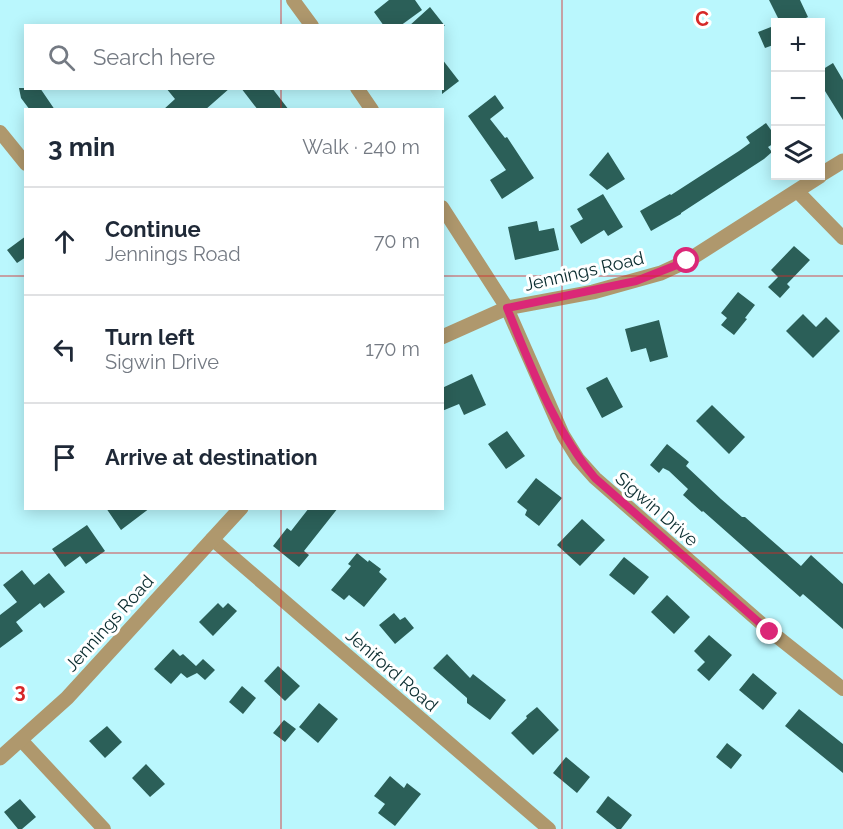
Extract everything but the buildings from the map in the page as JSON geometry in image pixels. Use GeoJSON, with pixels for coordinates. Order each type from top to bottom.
{"type":"FeatureCollection","features":[{"type":"Feature","properties":{"kind":"street"},"geometry":{"type":"LineString","coordinates":[[293,0],[311,24]]}},
{"type":"Feature","properties":{"kind":"street"},"geometry":{"type":"LineString","coordinates":[[358,90],[371,108]]}},
{"type":"Feature","properties":{"kind":"street"},"geometry":{"type":"LineString","coordinates":[[0,132],[24,162]]}},
{"type":"Feature","properties":{"kind":"street","name":"Jennings Road"},"geometry":{"type":"LineString","coordinates":[[825,172],[843,160]]}},
{"type":"Feature","properties":{"kind":"street","name":"Jennings Road"},"geometry":{"type":"LineString","coordinates":[[444,336],[507,308],[593,292],[661,273],[687,261],[813,180]]}},
{"type":"Feature","properties":{"kind":"street"},"geometry":{"type":"LineString","coordinates":[[797,191],[843,238]]}},
{"type":"Feature","properties":{"kind":"street","name":"Sigwin Drive"},"geometry":{"type":"LineString","coordinates":[[444,210],[507,308],[563,435],[578,459],[595,478],[770,632],[843,690]]}},
{"type":"Feature","properties":{"kind":"street","name":"Jennings Road"},"geometry":{"type":"LineString","coordinates":[[0,758],[67,698],[239,510]]}},
{"type":"Feature","properties":{"kind":"street","name":"Jeniford Road"},"geometry":{"type":"LineString","coordinates":[[212,539],[549,829]]}},
{"type":"Feature","properties":{"kind":"street"},"geometry":{"type":"LineString","coordinates":[[21,740],[104,829]]}},
{"type":"Feature","properties":{"kind":"route"},"geometry":{"type":"LineString","coordinates":[[687,261],[636,281],[593,292],[507,308],[563,435],[578,459],[595,478],[770,632]]}}]}
